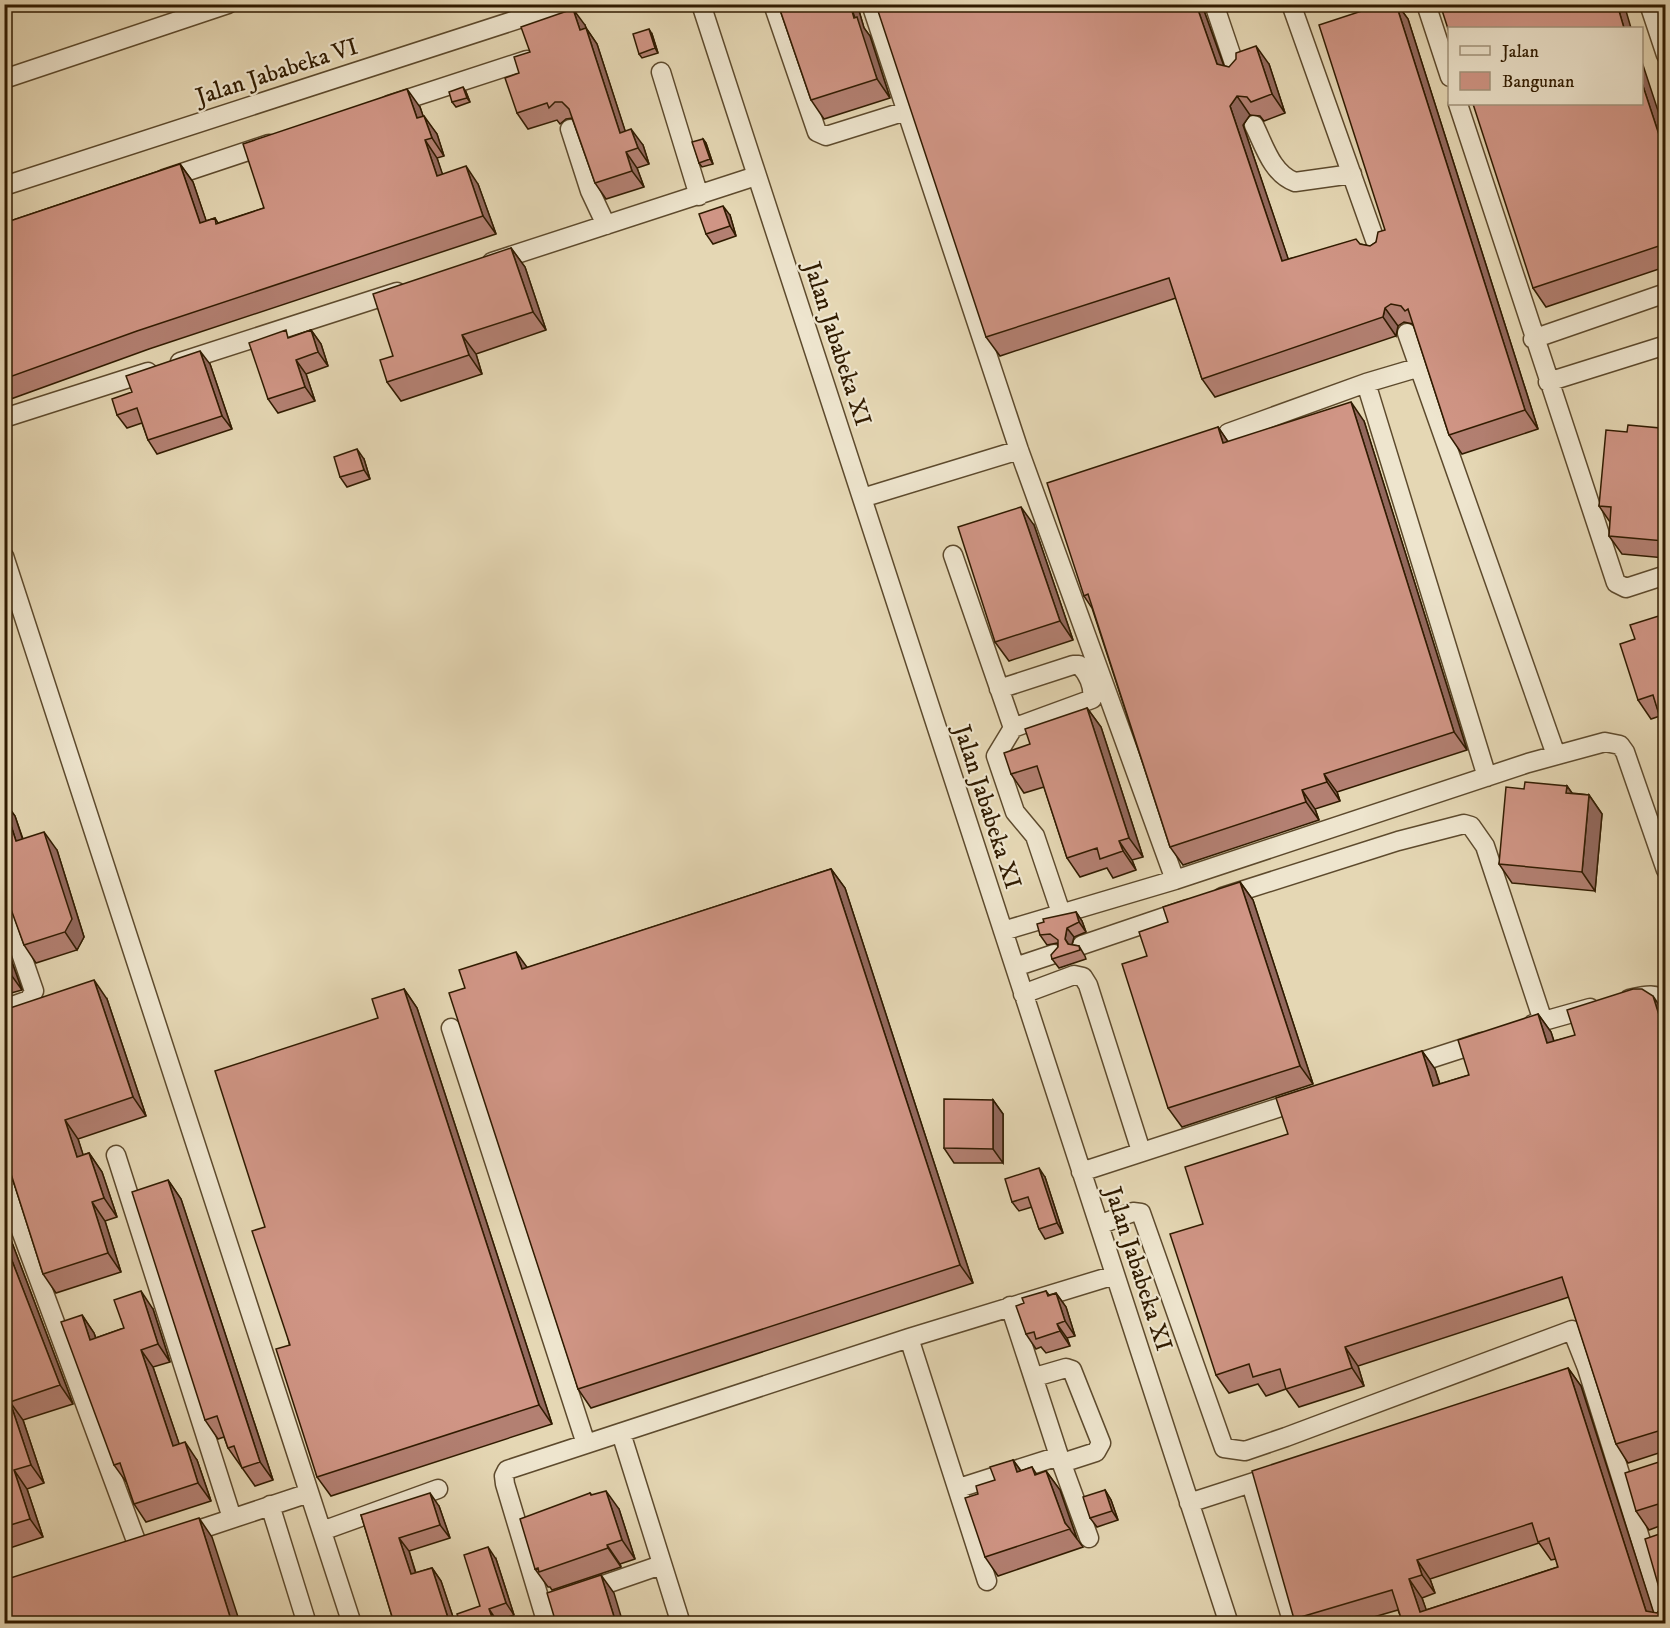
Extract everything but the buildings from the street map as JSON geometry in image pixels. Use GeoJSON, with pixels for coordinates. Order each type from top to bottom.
{"type":"FeatureCollection","features":[{"type":"Feature","properties":{"kind":"street"},"geometry":{"type":"LineString","coordinates":[[4,79],[228,4]]}},
{"type":"Feature","properties":{"kind":"street","name":"Jalan Jababeka VI"},"geometry":{"type":"LineString","coordinates":[[4,186],[565,4]]}},
{"type":"Feature","properties":{"kind":"street","name":"Jalan Jababeka XI"},"geometry":{"type":"LineString","coordinates":[[700,4],[1229,1623]]}},
{"type":"Feature","properties":{"kind":"street"},"geometry":{"type":"LineString","coordinates":[[773,4],[817,132],[826,136],[906,111]]}},
{"type":"Feature","properties":{"kind":"street"},"geometry":{"type":"LineString","coordinates":[[871,4],[1019,450],[1175,880]]}},
{"type":"Feature","properties":{"kind":"street"},"geometry":{"type":"LineString","coordinates":[[1214,4],[1238,75]]}},
{"type":"Feature","properties":{"kind":"street"},"geometry":{"type":"LineString","coordinates":[[1291,4],[1380,254]]}},
{"type":"Feature","properties":{"kind":"street"},"geometry":{"type":"LineString","coordinates":[[1426,4],[1448,74]]}},
{"type":"Feature","properties":{"kind":"street"},"geometry":{"type":"LineString","coordinates":[[1649,4],[1665,55]]}},
{"type":"Feature","properties":{"kind":"street"},"geometry":{"type":"LineString","coordinates":[[368,112],[527,60]]}},
{"type":"Feature","properties":{"kind":"street"},"geometry":{"type":"LineString","coordinates":[[661,72],[699,196]]}},
{"type":"Feature","properties":{"kind":"street"},"geometry":{"type":"LineString","coordinates":[[1458,105],[1533,339],[1616,583],[1626,588],[1665,575]]}},
{"type":"Feature","properties":{"kind":"street"},"geometry":{"type":"LineString","coordinates":[[1254,125],[1270,158],[1286,179],[1295,182],[1352,174]]}},
{"type":"Feature","properties":{"kind":"street"},"geometry":{"type":"LineString","coordinates":[[570,129],[590,191],[606,225]]}},
{"type":"Feature","properties":{"kind":"street"},"geometry":{"type":"LineString","coordinates":[[152,183],[289,138]]}},
{"type":"Feature","properties":{"kind":"street"},"geometry":{"type":"LineString","coordinates":[[470,269],[756,176]]}},
{"type":"Feature","properties":{"kind":"street"},"geometry":{"type":"LineString","coordinates":[[4,418],[413,287]]}},
{"type":"Feature","properties":{"kind":"street"},"geometry":{"type":"LineString","coordinates":[[1533,339],[1665,293]]}},
{"type":"Feature","properties":{"kind":"street"},"geometry":{"type":"LineString","coordinates":[[1407,333],[1556,755]]}},
{"type":"Feature","properties":{"kind":"street"},"geometry":{"type":"LineString","coordinates":[[1548,382],[1665,345]]}},
{"type":"Feature","properties":{"kind":"street"},"geometry":{"type":"LineString","coordinates":[[1228,433],[1366,383],[1420,367]]}},
{"type":"Feature","properties":{"kind":"street"},"geometry":{"type":"LineString","coordinates":[[1366,383],[1487,777]]}},
{"type":"Feature","properties":{"kind":"street"},"geometry":{"type":"LineString","coordinates":[[862,498],[1019,450]]}},
{"type":"Feature","properties":{"kind":"street"},"geometry":{"type":"LineString","coordinates":[[953,555],[1013,728]]}},
{"type":"Feature","properties":{"kind":"street"},"geometry":{"type":"LineString","coordinates":[[5,560],[352,1623]]}},
{"type":"Feature","properties":{"kind":"street"},"geometry":{"type":"LineString","coordinates":[[999,689],[1073,665],[1079,665],[1085,670],[1091,685],[1092,699],[1013,728],[996,756],[1016,814],[1035,836],[1061,912]]}},
{"type":"Feature","properties":{"kind":"street"},"geometry":{"type":"LineString","coordinates":[[1003,931],[1175,880],[1487,777],[1605,742],[1620,745],[1625,752],[1665,870]]}},
{"type":"Feature","properties":{"kind":"street"},"geometry":{"type":"LineString","coordinates":[[1082,945],[1398,841],[1464,824],[1476,830],[1485,846],[1543,1021]]}},
{"type":"Feature","properties":{"kind":"street"},"geometry":{"type":"LineString","coordinates":[[4,904],[34,991],[29,1000],[4,1009]]}},
{"type":"Feature","properties":{"kind":"street"},"geometry":{"type":"LineString","coordinates":[[1015,967],[1054,954]]}},
{"type":"Feature","properties":{"kind":"street"},"geometry":{"type":"LineString","coordinates":[[1023,994],[1074,975],[1083,976],[1088,985],[1141,1151]]}},
{"type":"Feature","properties":{"kind":"street"},"geometry":{"type":"LineString","coordinates":[[1392,1071],[1543,1021],[1608,1004],[1653,995],[1659,996],[1665,1003]]}},
{"type":"Feature","properties":{"kind":"street"},"geometry":{"type":"LineString","coordinates":[[451,1028],[586,1444]]}},
{"type":"Feature","properties":{"kind":"street"},"geometry":{"type":"LineString","coordinates":[[1081,1172],[1323,1093]]}},
{"type":"Feature","properties":{"kind":"street"},"geometry":{"type":"LineString","coordinates":[[116,1155],[232,1518]]}},
{"type":"Feature","properties":{"kind":"street"},"geometry":{"type":"LineString","coordinates":[[4,1185],[139,1549]]}},
{"type":"Feature","properties":{"kind":"street"},"geometry":{"type":"LineString","coordinates":[[1099,1225],[1133,1212],[1141,1213],[1224,1448],[1245,1451],[1568,1331],[1574,1332],[1581,1370],[1621,1477],[1665,1621]]}},
{"type":"Feature","properties":{"kind":"street"},"geometry":{"type":"LineString","coordinates":[[547,1623],[504,1476],[507,1470],[909,1338],[1115,1275]]}},
{"type":"Feature","properties":{"kind":"street"},"geometry":{"type":"LineString","coordinates":[[1010,1306],[1035,1377],[1060,1460],[1089,1538]]}},
{"type":"Feature","properties":{"kind":"street"},"geometry":{"type":"LineString","coordinates":[[909,1338],[987,1581]]}},
{"type":"Feature","properties":{"kind":"street"},"geometry":{"type":"LineString","coordinates":[[959,1488],[1096,1452],[1101,1443],[1072,1370],[1062,1369],[1035,1377]]}},
{"type":"Feature","properties":{"kind":"street"},"geometry":{"type":"LineString","coordinates":[[621,1433],[681,1623]]}},
{"type":"Feature","properties":{"kind":"street"},"geometry":{"type":"LineString","coordinates":[[1189,1503],[1295,1469]]}},
{"type":"Feature","properties":{"kind":"street"},"geometry":{"type":"LineString","coordinates":[[1621,1477],[1643,1469]]}},
{"type":"Feature","properties":{"kind":"street"},"geometry":{"type":"LineString","coordinates":[[1251,1484],[1293,1623]]}},
{"type":"Feature","properties":{"kind":"street"},"geometry":{"type":"LineString","coordinates":[[322,1531],[438,1489]]}},
{"type":"Feature","properties":{"kind":"street"},"geometry":{"type":"LineString","coordinates":[[116,1556],[309,1493]]}},
{"type":"Feature","properties":{"kind":"street"},"geometry":{"type":"LineString","coordinates":[[270,1505],[307,1623]]}},
{"type":"Feature","properties":{"kind":"street"},"geometry":{"type":"LineString","coordinates":[[542,1606],[661,1565]]}}]}
